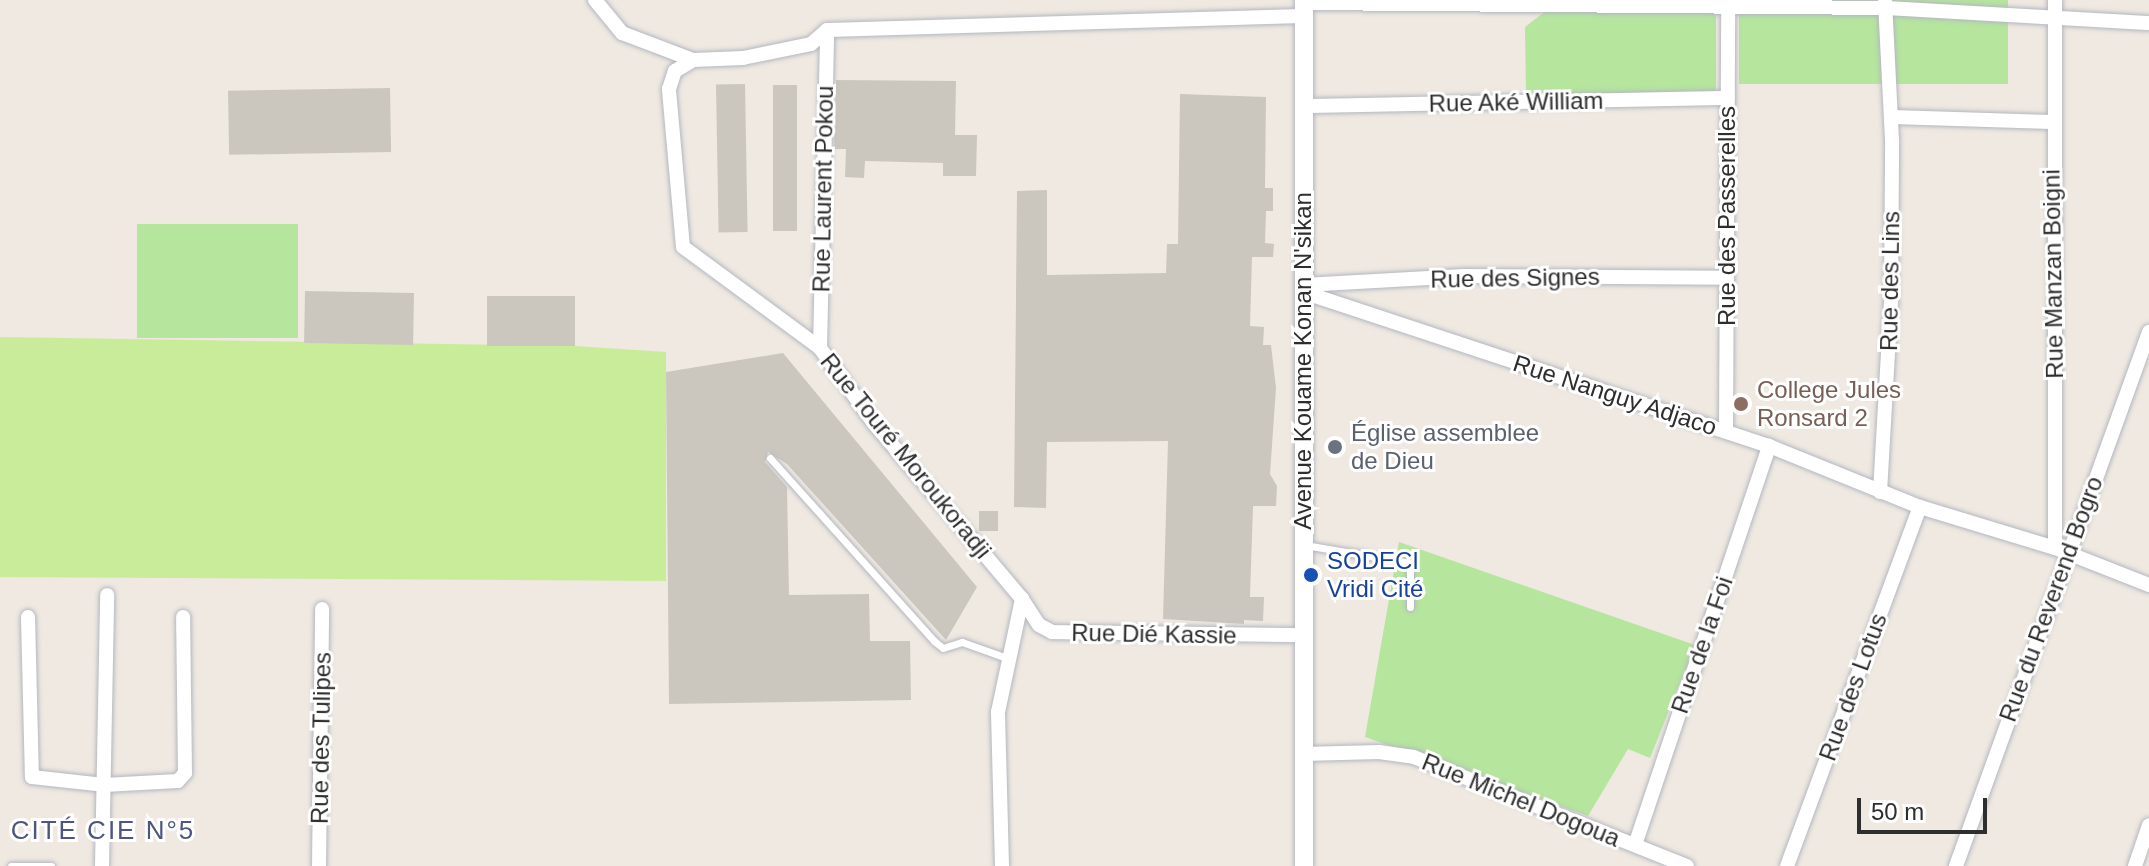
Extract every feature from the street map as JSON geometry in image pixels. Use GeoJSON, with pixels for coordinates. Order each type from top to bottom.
{"type":"FeatureCollection","features":[{"type":"Feature","properties":{"kind":"street"},"geometry":{"type":"LineString","coordinates":[[595,0],[622,33],[693,60],[786,50],[811,44],[827,30],[1304,6],[1885,4],[2149,23]]}},
{"type":"Feature","properties":{"kind":"street","name":"Rue Manzan Boigni"},"geometry":{"type":"LineString","coordinates":[[2055,0],[2052,122],[2060,551]]}},
{"type":"Feature","properties":{"kind":"street","name":"Rue des Passerelles"},"geometry":{"type":"LineString","coordinates":[[1726,431],[1728,3]]}},
{"type":"Feature","properties":{"kind":"street","name":"Rue des Lins"},"geometry":{"type":"LineString","coordinates":[[1880,492],[1891,302],[1891,117],[1885,4]]}},
{"type":"Feature","properties":{"kind":"street","name":"Avenue Kouame Konan N'sikan"},"geometry":{"type":"LineString","coordinates":[[1304,6],[1304,866]]}},
{"type":"Feature","properties":{"kind":"street","name":"Rue Laurent Pokou"},"geometry":{"type":"LineString","coordinates":[[820,348],[827,30]]}},
{"type":"Feature","properties":{"kind":"street","name":"Rue Touré Moroukoradji"},"geometry":{"type":"LineString","coordinates":[[693,60],[675,71],[669,89],[683,247],[820,348],[873,422],[1022,599]]}},
{"type":"Feature","properties":{"kind":"street","name":"Rue Aké William"},"geometry":{"type":"LineString","coordinates":[[1304,106],[1728,98]]}},
{"type":"Feature","properties":{"kind":"street"},"geometry":{"type":"LineString","coordinates":[[1891,117],[2052,122]]}},
{"type":"Feature","properties":{"kind":"street","name":"Rue des Signes"},"geometry":{"type":"LineString","coordinates":[[1304,288],[1464,276],[1727,278]]}},
{"type":"Feature","properties":{"kind":"street","name":"Rue Nanguy Adjaco"},"geometry":{"type":"LineString","coordinates":[[1304,288],[1769,446],[1920,507],[2060,551],[2149,585]]}},
{"type":"Feature","properties":{"kind":"street","name":"Rue du Reverend Bogro"},"geometry":{"type":"LineString","coordinates":[[1956,866],[2060,551],[2149,332]]}},
{"type":"Feature","properties":{"kind":"street","name":"Rue de la Foi"},"geometry":{"type":"LineString","coordinates":[[1635,845],[1769,446]]}},
{"type":"Feature","properties":{"kind":"street","name":"Rue des Lotus"},"geometry":{"type":"LineString","coordinates":[[1787,866],[1920,507]]}},
{"type":"Feature","properties":{"kind":"street"},"geometry":{"type":"LineString","coordinates":[[102,866],[107,595]]}},
{"type":"Feature","properties":{"kind":"street"},"geometry":{"type":"LineString","coordinates":[[1002,866],[998,712],[1007,658],[1022,599]]}},
{"type":"Feature","properties":{"kind":"street","name":"Rue Dié Kassie"},"geometry":{"type":"LineString","coordinates":[[1022,599],[1039,625],[1052,632],[1302,635]]}},
{"type":"Feature","properties":{"kind":"street","name":"Rue des Tulipes"},"geometry":{"type":"LineString","coordinates":[[319,866],[322,609]]}},
{"type":"Feature","properties":{"kind":"street"},"geometry":{"type":"LineString","coordinates":[[28,617],[32,777],[104,785],[178,781],[185,773],[183,617]]}},
{"type":"Feature","properties":{"kind":"street","name":"Rue Michel Dogoua"},"geometry":{"type":"LineString","coordinates":[[1303,754],[1379,752],[1414,757],[1687,866]]}},
{"type":"Feature","properties":{"kind":"street"},"geometry":{"type":"LineString","coordinates":[[2135,866],[2149,825]]}},
{"type":"Feature","properties":{"kind":"lane"},"geometry":{"type":"LineString","coordinates":[[770,458],[943,648],[962,642],[1007,658]]}},
{"type":"Feature","properties":{"kind":"lane"},"geometry":{"type":"LineString","coordinates":[[1303,545],[1410,563],[1410,607]]}},
{"type":"Feature","properties":{"kind":"lane"},"geometry":{"type":"LineString","coordinates":[[11,866],[51,866]]}},
{"type":"Feature","properties":{"kind":"green space"},"geometry":{"type":"Polygon","coordinates":[[[1716,0],[1716,96],[1526,93],[1525,27],[1556,3],[1716,0]]]}},
{"type":"Feature","properties":{"kind":"green space"},"geometry":{"type":"Polygon","coordinates":[[[1739,0],[2008,0],[2008,84],[1739,84],[1739,0]]]}},
{"type":"Feature","properties":{"kind":"green space"},"geometry":{"type":"Polygon","coordinates":[[[137,224],[298,224],[298,338],[137,338],[137,224]]]}},
{"type":"Feature","properties":{"kind":"green space"},"geometry":{"type":"Polygon","coordinates":[[[0,337],[575,346],[666,352],[666,581],[0,577],[0,337]]]}},
{"type":"Feature","properties":{"kind":"green space"},"geometry":{"type":"Polygon","coordinates":[[[1399,542],[1695,645],[1650,758],[1628,749],[1588,816],[1365,737],[1399,542]]]}},
{"type":"Feature","properties":{"kind":"building"},"geometry":{"type":"Polygon","coordinates":[[[836,80],[956,81],[955,135],[977,135],[976,176],[943,176],[943,163],[865,161],[864,178],[845,177],[846,149],[834,149],[836,80]]]}},
{"type":"Feature","properties":{"kind":"building"},"geometry":{"type":"Polygon","coordinates":[[[745,84],[748,232],[719,232],[716,85],[745,84]]]}},
{"type":"Feature","properties":{"kind":"building"},"geometry":{"type":"Polygon","coordinates":[[[773,85],[797,85],[797,231],[773,231],[773,85]]]}},
{"type":"Feature","properties":{"kind":"building"},"geometry":{"type":"Polygon","coordinates":[[[390,88],[391,152],[229,155],[228,91],[390,88]]]}},
{"type":"Feature","properties":{"kind":"building"},"geometry":{"type":"Polygon","coordinates":[[[1180,94],[1266,97],[1265,188],[1273,188],[1273,211],[1266,211],[1265,243],[1274,244],[1273,257],[1252,257],[1250,326],[1264,327],[1263,345],[1271,345],[1276,388],[1270,474],[1277,486],[1276,506],[1253,506],[1250,597],[1264,597],[1263,621],[1244,620],[1244,624],[1163,619],[1168,441],[1047,442],[1046,508],[1014,507],[1017,191],[1047,190],[1047,275],[1166,273],[1167,244],[1178,244],[1180,94]]]}},
{"type":"Feature","properties":{"kind":"building"},"geometry":{"type":"Polygon","coordinates":[[[305,291],[414,293],[413,345],[304,343],[305,291]]]}},
{"type":"Feature","properties":{"kind":"building"},"geometry":{"type":"Polygon","coordinates":[[[487,296],[575,296],[575,346],[487,346],[487,296]]]}},
{"type":"Feature","properties":{"kind":"building"},"geometry":{"type":"Polygon","coordinates":[[[783,353],[977,587],[946,640],[787,464],[768,452],[765,462],[787,487],[789,595],[869,594],[870,641],[910,641],[911,700],[669,704],[666,372],[783,353]]]}},
{"type":"Feature","properties":{"kind":"building"},"geometry":{"type":"Polygon","coordinates":[[[979,511],[998,511],[998,531],[979,531],[979,511]]]}},
{"type":"Feature","properties":{"kind":"place","name":"College Jules Ronsard 2"},"geometry":{"type":"Point","coordinates":[1741,404]}},
{"type":"Feature","properties":{"kind":"place","name":"Église assemblee de Dieu"},"geometry":{"type":"Point","coordinates":[1335,447]}},
{"type":"Feature","properties":{"kind":"place","name":"SODECI Vridi Cité"},"geometry":{"type":"Point","coordinates":[1311,575]}},
{"type":"Feature","properties":{"kind":"district","name":"CITÉ CIE N°5"},"geometry":{"type":"Point","coordinates":[103,831]}}]}
